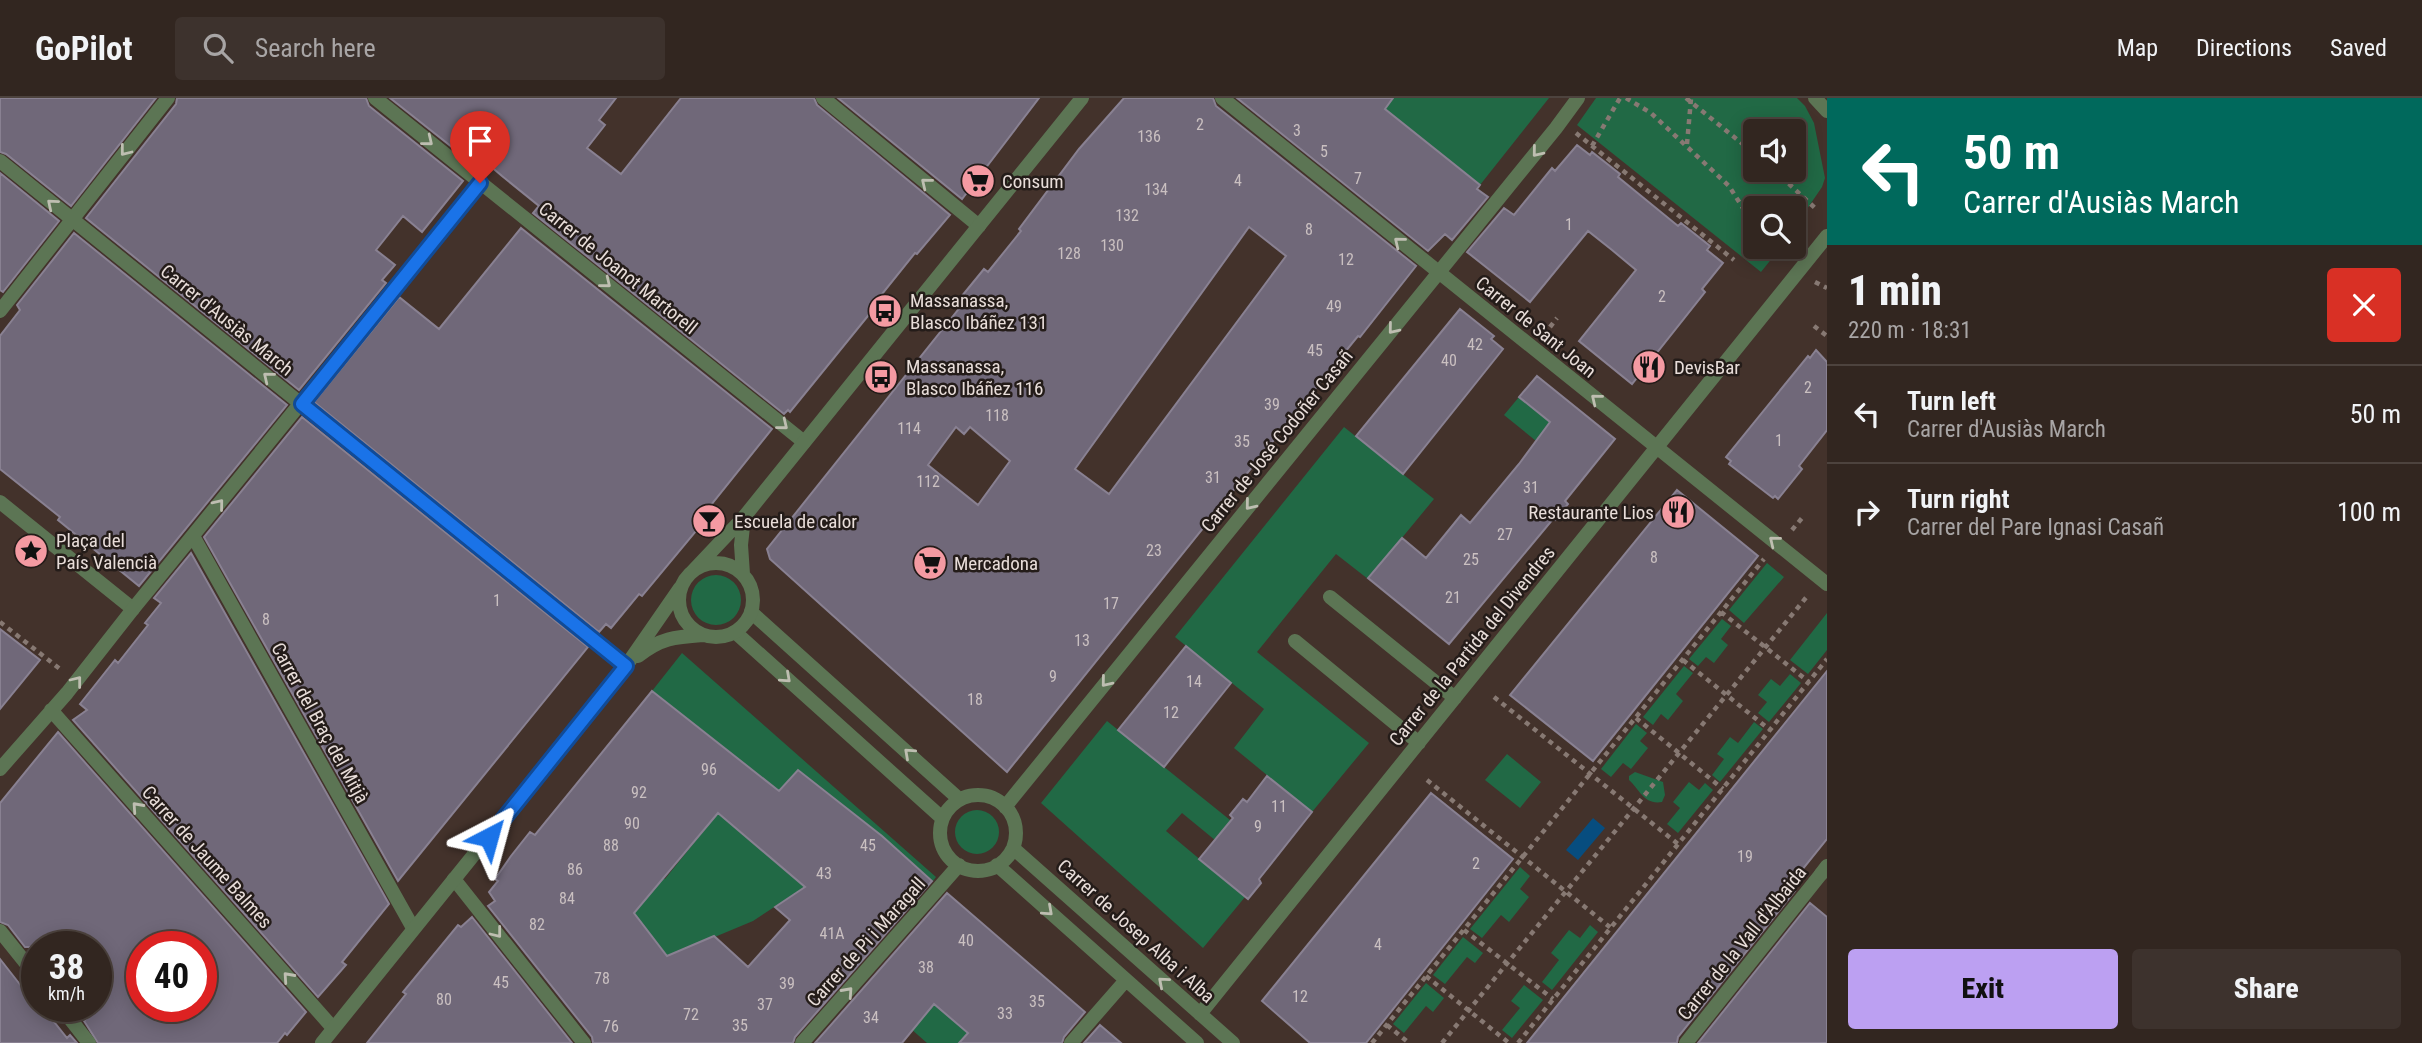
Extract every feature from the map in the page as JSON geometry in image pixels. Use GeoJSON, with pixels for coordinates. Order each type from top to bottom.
{"type":"FeatureCollection","features":[{"type":"Feature","properties":{"kind":"street"},"geometry":{"type":"LineString","coordinates":[[0,310],[168,98]]}},
{"type":"Feature","properties":{"kind":"street","name":"Carrer de Joanot Martorell"},"geometry":{"type":"LineString","coordinates":[[375,98],[804,442]]}},
{"type":"Feature","properties":{"kind":"street"},"geometry":{"type":"LineString","coordinates":[[823,98],[979,226]]}},
{"type":"Feature","properties":{"kind":"street"},"geometry":{"type":"LineString","coordinates":[[322,1043],[626,666],[692,572],[744,517],[1082,98]]}},
{"type":"Feature","properties":{"kind":"street","name":"Carrer de Sant Joan"},"geometry":{"type":"LineString","coordinates":[[1222,98],[1827,584]]}},
{"type":"Feature","properties":{"kind":"street","name":"Carrer de José Codoñer Casañ"},"geometry":{"type":"LineString","coordinates":[[1005,807],[1556,128],[1577,98]]}},
{"type":"Feature","properties":{"kind":"street"},"geometry":{"type":"LineString","coordinates":[[1815,98],[1827,111]]}},
{"type":"Feature","properties":{"kind":"street","name":"Carrer d'Ausiàs March"},"geometry":{"type":"LineString","coordinates":[[0,161],[626,666]]}},
{"type":"Feature","properties":{"kind":"street"},"geometry":{"type":"LineString","coordinates":[[0,769],[68,692],[480,183]]}},
{"type":"Feature","properties":{"kind":"street","name":"Carrer de la Partida del Divendres"},"geometry":{"type":"LineString","coordinates":[[1200,1014],[1827,236]]}},
{"type":"Feature","properties":{"kind":"street"},"geometry":{"type":"LineString","coordinates":[[0,502],[133,609]]}},
{"type":"Feature","properties":{"kind":"street"},"geometry":{"type":"LineString","coordinates":[[626,666],[655,643],[675,637],[725,636],[742,627],[751,612],[753,592],[743,574],[741,545],[744,517]]}},
{"type":"Feature","properties":{"kind":"street","name":"Carrer del Braç del Mitjà"},"geometry":{"type":"LineString","coordinates":[[193,536],[413,928]]}},
{"type":"Feature","properties":{"kind":"street"},"geometry":{"type":"LineString","coordinates":[[692,572],[701,566],[723,563],[743,574]]}},
{"type":"Feature","properties":{"kind":"street"},"geometry":{"type":"LineString","coordinates":[[680,588],[678,600],[685,622],[704,635]]}},
{"type":"Feature","properties":{"kind":"street"},"geometry":{"type":"LineString","coordinates":[[1330,597],[1455,698]]}},
{"type":"Feature","properties":{"kind":"street"},"geometry":{"type":"LineString","coordinates":[[751,612],[959,799]]}},
{"type":"Feature","properties":{"kind":"street"},"geometry":{"type":"LineString","coordinates":[[735,632],[942,818]]}},
{"type":"Feature","properties":{"kind":"street"},"geometry":{"type":"LineString","coordinates":[[1295,642],[1419,743]]}},
{"type":"Feature","properties":{"kind":"street","name":"Carrer de Jaume Balmes"},"geometry":{"type":"LineString","coordinates":[[51,710],[333,1028]]}},
{"type":"Feature","properties":{"kind":"street"},"geometry":{"type":"LineString","coordinates":[[984,795],[1005,807],[1015,826],[1013,848],[997,865],[977,871],[959,865],[949,858],[943,849],[940,828],[942,818],[949,807],[959,799],[984,795]]}},
{"type":"Feature","properties":{"kind":"street","name":"Carrer de Josep Alba i Alba"},"geometry":{"type":"LineString","coordinates":[[1013,848],[1233,1043]]}},
{"type":"Feature","properties":{"kind":"street","name":"Carrer de Pi i Maragall"},"geometry":{"type":"LineString","coordinates":[[802,1043],[959,865]]}},
{"type":"Feature","properties":{"kind":"street"},"geometry":{"type":"LineString","coordinates":[[997,865],[1197,1043]]}},
{"type":"Feature","properties":{"kind":"street","name":"Carrer de la Vall d'Albaida"},"geometry":{"type":"LineString","coordinates":[[1686,1043],[1824,870]]}},
{"type":"Feature","properties":{"kind":"street"},"geometry":{"type":"LineString","coordinates":[[454,879],[584,1043]]}},
{"type":"Feature","properties":{"kind":"street"},"geometry":{"type":"LineString","coordinates":[[0,931],[21,957]]}},
{"type":"Feature","properties":{"kind":"street"},"geometry":{"type":"LineString","coordinates":[[1071,1043],[1126,980]]}},
{"type":"Feature","properties":{"kind":"street"},"geometry":{"type":"LineString","coordinates":[[73,1022],[89,1043]]}},
{"type":"Feature","properties":{"kind":"path"},"geometry":{"type":"LineString","coordinates":[[1591,146],[1620,98]]}},
{"type":"Feature","properties":{"kind":"path"},"geometry":{"type":"LineString","coordinates":[[1626,98],[1651,113],[1687,144],[1729,186],[1743,208]]}},
{"type":"Feature","properties":{"kind":"path"},"geometry":{"type":"LineString","coordinates":[[1687,144],[1689,99]]}},
{"type":"Feature","properties":{"kind":"path"},"geometry":{"type":"LineString","coordinates":[[1689,99],[1743,144]]}},
{"type":"Feature","properties":{"kind":"path"},"geometry":{"type":"LineString","coordinates":[[1576,133],[1734,260]]}},
{"type":"Feature","properties":{"kind":"path"},"geometry":{"type":"LineString","coordinates":[[1787,182],[1815,208]]}},
{"type":"Feature","properties":{"kind":"path"},"geometry":{"type":"LineString","coordinates":[[1813,282],[1827,288]]}},
{"type":"Feature","properties":{"kind":"path"},"geometry":{"type":"LineString","coordinates":[[1550,327],[1556,318]]}},
{"type":"Feature","properties":{"kind":"path"},"geometry":{"type":"LineString","coordinates":[[1814,326],[1827,336]]}},
{"type":"Feature","properties":{"kind":"path"},"geometry":{"type":"LineString","coordinates":[[1792,530],[1802,518]]}},
{"type":"Feature","properties":{"kind":"path"},"geometry":{"type":"LineString","coordinates":[[1372,1043],[1767,555]]}},
{"type":"Feature","properties":{"kind":"path"},"geometry":{"type":"LineString","coordinates":[[1442,1043],[1812,591]]}},
{"type":"Feature","properties":{"kind":"path"},"geometry":{"type":"LineString","coordinates":[[1721,612],[1809,681]]}},
{"type":"Feature","properties":{"kind":"path"},"geometry":{"type":"LineString","coordinates":[[0,622],[65,673],[68,692]]}},
{"type":"Feature","properties":{"kind":"path"},"geometry":{"type":"LineString","coordinates":[[1518,1043],[1827,659]]}},
{"type":"Feature","properties":{"kind":"path"},"geometry":{"type":"LineString","coordinates":[[1682,660],[1770,730]]}},
{"type":"Feature","properties":{"kind":"path"},"geometry":{"type":"LineString","coordinates":[[1493,697],[1678,844]]}},
{"type":"Feature","properties":{"kind":"path"},"geometry":{"type":"LineString","coordinates":[[1636,718],[1723,789]]}},
{"type":"Feature","properties":{"kind":"path"},"geometry":{"type":"LineString","coordinates":[[1427,780],[1611,928]]}},
{"type":"Feature","properties":{"kind":"path"},"geometry":{"type":"LineString","coordinates":[[1464,930],[1553,999]]}},
{"type":"Feature","properties":{"kind":"path"},"geometry":{"type":"LineString","coordinates":[[1426,976],[1509,1043]]}},
{"type":"Feature","properties":{"kind":"path"},"geometry":{"type":"LineString","coordinates":[[1387,1025],[1409,1043]]}},
{"type":"Feature","properties":{"kind":"green space"},"geometry":{"type":"Polygon","coordinates":[[[1393,98],[1549,98],[1480,185],[1385,109],[1393,98]]]}},
{"type":"Feature","properties":{"kind":"green space"},"geometry":{"type":"Polygon","coordinates":[[[1596,98],[1797,98],[1805,106],[1814,123],[1825,178],[1822,187],[1806,210],[1806,196],[1743,196],[1743,258],[1577,125],[1596,98]]]}},
{"type":"Feature","properties":{"kind":"green space"},"geometry":{"type":"Polygon","coordinates":[[[1745,259],[1771,259],[1761,272],[1745,259]]]}},
{"type":"Feature","properties":{"kind":"green space"},"geometry":{"type":"Polygon","coordinates":[[[1519,397],[1598,461],[1583,479],[1504,415],[1519,397]]]}},
{"type":"Feature","properties":{"kind":"green space"},"geometry":{"type":"Polygon","coordinates":[[[1344,427],[1434,499],[1368,579],[1336,554],[1257,652],[1369,743],[1312,812],[1234,748],[1264,709],[1175,637],[1344,427]]]}},
{"type":"Feature","properties":{"kind":"green space"},"geometry":{"type":"Polygon","coordinates":[[[1767,563],[1784,577],[1744,623],[1729,610],[1767,563]]]}},
{"type":"Feature","properties":{"kind":"green space"},"geometry":{"type":"Polygon","coordinates":[[[716,575],[734,582],[741,600],[734,618],[716,625],[698,618],[691,600],[698,582],[716,575]]]}},
{"type":"Feature","properties":{"kind":"green space"},"geometry":{"type":"Polygon","coordinates":[[[1827,613],[1827,650],[1808,674],[1790,660],[1827,613]]]}},
{"type":"Feature","properties":{"kind":"green space"},"geometry":{"type":"Polygon","coordinates":[[[1722,619],[1731,626],[1721,639],[1728,645],[1714,663],[1706,657],[1698,666],[1689,659],[1722,619]]]}},
{"type":"Feature","properties":{"kind":"green space"},"geometry":{"type":"Polygon","coordinates":[[[682,653],[936,877],[933,881],[882,836],[798,770],[779,791],[652,691],[682,653]]]}},
{"type":"Feature","properties":{"kind":"green space"},"geometry":{"type":"Polygon","coordinates":[[[1684,666],[1693,673],[1676,694],[1683,701],[1668,720],[1661,714],[1653,725],[1643,717],[1684,666]]]}},
{"type":"Feature","properties":{"kind":"green space"},"geometry":{"type":"Polygon","coordinates":[[[1790,674],[1801,683],[1769,722],[1758,713],[1767,702],[1758,695],[1771,679],[1780,686],[1790,674]]]}},
{"type":"Feature","properties":{"kind":"green space"},"geometry":{"type":"Polygon","coordinates":[[[1107,721],[1276,857],[1260,877],[1182,813],[1166,831],[1245,897],[1203,948],[1041,803],[1107,721]]]}},
{"type":"Feature","properties":{"kind":"green space"},"geometry":{"type":"Polygon","coordinates":[[[1754,722],[1763,729],[1720,782],[1712,775],[1724,759],[1717,754],[1730,737],[1738,743],[1754,722]]]}},
{"type":"Feature","properties":{"kind":"green space"},"geometry":{"type":"Polygon","coordinates":[[[1636,724],[1647,733],[1640,741],[1648,748],[1631,769],[1623,763],[1611,777],[1601,769],[1636,724]]]}},
{"type":"Feature","properties":{"kind":"green space"},"geometry":{"type":"Polygon","coordinates":[[[1507,754],[1541,782],[1520,808],[1485,780],[1507,754]]]}},
{"type":"Feature","properties":{"kind":"green space"},"geometry":{"type":"Polygon","coordinates":[[[1635,772],[1663,782],[1665,795],[1662,802],[1651,801],[1643,796],[1629,780],[1629,776],[1635,772]]]}},
{"type":"Feature","properties":{"kind":"green space"},"geometry":{"type":"Polygon","coordinates":[[[1689,782],[1699,790],[1705,783],[1713,790],[1678,833],[1667,824],[1680,808],[1673,802],[1689,782]]]}},
{"type":"Feature","properties":{"kind":"green space"},"geometry":{"type":"Polygon","coordinates":[[[977,810],[992,817],[999,832],[992,847],[977,854],[962,847],[955,832],[962,817],[977,810]]]}},
{"type":"Feature","properties":{"kind":"green space"},"geometry":{"type":"Polygon","coordinates":[[[718,813],[805,887],[753,921],[662,959],[626,914],[643,903],[663,878],[665,879],[718,813]]]}},
{"type":"Feature","properties":{"kind":"green space"},"geometry":{"type":"Polygon","coordinates":[[[1520,867],[1530,876],[1520,889],[1529,897],[1509,922],[1501,915],[1482,938],[1470,929],[1520,867]]]}},
{"type":"Feature","properties":{"kind":"green space"},"geometry":{"type":"Polygon","coordinates":[[[1590,925],[1598,932],[1552,990],[1542,982],[1559,960],[1551,953],[1569,930],[1580,938],[1590,925]]]}},
{"type":"Feature","properties":{"kind":"green space"},"geometry":{"type":"Polygon","coordinates":[[[1463,937],[1483,953],[1475,963],[1467,957],[1445,984],[1433,975],[1463,937]]]}},
{"type":"Feature","properties":{"kind":"green space"},"geometry":{"type":"Polygon","coordinates":[[[890,966],[968,1033],[959,1043],[927,1043],[868,991],[890,966]]]}},
{"type":"Feature","properties":{"kind":"green space"},"geometry":{"type":"Polygon","coordinates":[[[1426,983],[1444,998],[1433,1012],[1426,1006],[1404,1033],[1393,1024],[1426,983]]]}},
{"type":"Feature","properties":{"kind":"green space"},"geometry":{"type":"Polygon","coordinates":[[[1524,985],[1543,1000],[1512,1038],[1502,1030],[1520,1008],[1511,1001],[1524,985]]]}},
{"type":"Feature","properties":{"kind":"water"},"geometry":{"type":"Polygon","coordinates":[[[1593,818],[1605,828],[1578,860],[1566,850],[1593,818]]]}},
{"type":"Feature","properties":{"kind":"building"},"geometry":{"type":"Polygon","coordinates":[[[0,98],[156,98],[71,206],[0,152],[0,98]]]}},
{"type":"Feature","properties":{"kind":"building"},"geometry":{"type":"Polygon","coordinates":[[[177,98],[366,98],[369,106],[463,181],[422,232],[403,216],[376,250],[395,265],[382,280],[386,283],[299,390],[86,218],[176,104],[177,98]]]}},
{"type":"Feature","properties":{"kind":"building"},"geometry":{"type":"Polygon","coordinates":[[[390,98],[616,98],[599,120],[605,125],[587,148],[621,174],[681,98],[814,98],[817,105],[950,215],[917,254],[915,253],[790,412],[788,410],[784,414],[533,213],[539,206],[482,159],[476,166],[390,98]]]}},
{"type":"Feature","properties":{"kind":"building"},"geometry":{"type":"Polygon","coordinates":[[[838,98],[1039,98],[962,199],[838,98]]]}},
{"type":"Feature","properties":{"kind":"building"},"geometry":{"type":"Polygon","coordinates":[[[1124,98],[1213,98],[1216,106],[1416,266],[1007,772],[770,559],[767,549],[961,306],[957,302],[984,269],[988,272],[1021,231],[1019,229],[1079,149],[1124,98]],[[1249,227],[1075,469],[1109,494],[1286,256],[1249,227]],[[956,427],[928,465],[978,505],[1010,461],[970,427],[964,434],[956,427]]]}},
{"type":"Feature","properties":{"kind":"building"},"geometry":{"type":"Polygon","coordinates":[[[1237,98],[1393,98],[1385,109],[1480,185],[1477,189],[1488,197],[1452,240],[1445,234],[1428,251],[1237,98]]]}},
{"type":"Feature","properties":{"kind":"building"},"geometry":{"type":"Polygon","coordinates":[[[1577,145],[1590,155],[1592,152],[1678,226],[1681,223],[1710,246],[1707,250],[1723,263],[1702,289],[1705,292],[1632,384],[1579,341],[1636,270],[1612,250],[1588,231],[1530,302],[1467,252],[1504,208],[1514,215],[1552,168],[1555,171],[1577,145]]]}},
{"type":"Feature","properties":{"kind":"building"},"geometry":{"type":"Polygon","coordinates":[[[0,173],[59,221],[3,292],[0,290],[0,173]]]}},
{"type":"Feature","properties":{"kind":"building"},"geometry":{"type":"Polygon","coordinates":[[[521,228],[772,429],[707,510],[711,513],[642,596],[639,594],[611,628],[606,624],[599,632],[314,402],[399,297],[439,329],[521,228]]]}},
{"type":"Feature","properties":{"kind":"building"},"geometry":{"type":"Polygon","coordinates":[[[74,233],[287,405],[139,586],[0,469],[0,336],[20,310],[17,305],[74,233]]]}},
{"type":"Feature","properties":{"kind":"building"},"geometry":{"type":"Polygon","coordinates":[[[1460,309],[1494,336],[1491,339],[1503,349],[1403,474],[1356,436],[1460,309]]]}},
{"type":"Feature","properties":{"kind":"building"},"geometry":{"type":"Polygon","coordinates":[[[1816,350],[1827,362],[1827,430],[1799,466],[1802,469],[1778,499],[1775,496],[1773,498],[1729,464],[1731,461],[1726,457],[1808,356],[1810,358],[1816,350]]]}},
{"type":"Feature","properties":{"kind":"building"},"geometry":{"type":"Polygon","coordinates":[[[1537,376],[1615,439],[1565,501],[1568,504],[1449,644],[1368,578],[1402,538],[1426,558],[1461,515],[1470,523],[1550,422],[1519,397],[1537,376]]]}},
{"type":"Feature","properties":{"kind":"building"},"geometry":{"type":"Polygon","coordinates":[[[302,417],[588,647],[398,881],[204,537],[302,417]]]}},
{"type":"Feature","properties":{"kind":"building"},"geometry":{"type":"Polygon","coordinates":[[[1677,490],[1758,556],[1593,761],[1510,695],[1677,490]]]}},
{"type":"Feature","properties":{"kind":"building"},"geometry":{"type":"Polygon","coordinates":[[[191,553],[389,904],[342,962],[346,965],[318,997],[73,720],[87,710],[80,704],[115,660],[118,663],[148,625],[145,623],[161,603],[154,598],[191,553]]]}},
{"type":"Feature","properties":{"kind":"building"},"geometry":{"type":"Polygon","coordinates":[[[0,629],[40,660],[0,709],[0,629]]]}},
{"type":"Feature","properties":{"kind":"building"},"geometry":{"type":"Polygon","coordinates":[[[1186,646],[1231,683],[1164,767],[1118,730],[1186,646]]]}},
{"type":"Feature","properties":{"kind":"building"},"geometry":{"type":"Polygon","coordinates":[[[1827,671],[1827,839],[1789,886],[1795,891],[1678,1037],[1677,1043],[1527,1043],[1827,671]]]}},
{"type":"Feature","properties":{"kind":"building"},"geometry":{"type":"Polygon","coordinates":[[[652,691],[779,791],[798,770],[882,836],[932,881],[795,1037],[793,1043],[593,1043],[592,1037],[488,906],[495,901],[489,892],[498,881],[495,879],[530,832],[535,835],[652,691]],[[718,813],[634,913],[667,956],[714,936],[748,967],[790,920],[775,907],[805,887],[718,813]]]}},
{"type":"Feature","properties":{"kind":"building"},"geometry":{"type":"Polygon","coordinates":[[[58,732],[306,1012],[277,1043],[98,1043],[85,1022],[112,1022],[112,931],[21,931],[21,942],[8,925],[0,922],[0,803],[58,732]]]}},
{"type":"Feature","properties":{"kind":"building"},"geometry":{"type":"Polygon","coordinates":[[[1267,776],[1312,812],[1259,879],[1261,883],[1248,899],[1199,859],[1233,818],[1230,815],[1243,799],[1247,802],[1267,776]]]}},
{"type":"Feature","properties":{"kind":"building"},"geometry":{"type":"Polygon","coordinates":[[[1431,793],[1513,859],[1366,1043],[1310,1043],[1262,1001],[1431,793]]]}},
{"type":"Feature","properties":{"kind":"building"},"geometry":{"type":"Polygon","coordinates":[[[947,893],[1085,1012],[1062,1043],[959,1043],[968,1033],[934,1004],[902,1043],[815,1043],[947,893]]]}},
{"type":"Feature","properties":{"kind":"building"},"geometry":{"type":"Polygon","coordinates":[[[1810,903],[1827,917],[1827,1043],[1698,1043],[1810,903]]]}},
{"type":"Feature","properties":{"kind":"building"},"geometry":{"type":"Polygon","coordinates":[[[472,917],[572,1043],[367,1043],[406,994],[403,992],[458,925],[461,927],[472,917]]]}},
{"type":"Feature","properties":{"kind":"building"},"geometry":{"type":"Polygon","coordinates":[[[0,959],[21,986],[21,1022],[54,1022],[67,1038],[70,1035],[77,1043],[0,1043],[0,959]]]}},
{"type":"Feature","properties":{"kind":"building"},"geometry":{"type":"Polygon","coordinates":[[[1100,1025],[1121,1043],[1084,1043],[1100,1025]]]}},
{"type":"Feature","properties":{"kind":"place","name":"Consum"},"geometry":{"type":"Point","coordinates":[978,181]}},
{"type":"Feature","properties":{"kind":"place","name":"Massanassa, Blasco Ibáñez 131"},"geometry":{"type":"Point","coordinates":[885,311]}},
{"type":"Feature","properties":{"kind":"place","name":"DevisBar"},"geometry":{"type":"Point","coordinates":[1649,367]}},
{"type":"Feature","properties":{"kind":"place","name":"Massanassa, Blasco Ibáñez 116"},"geometry":{"type":"Point","coordinates":[881,377]}},
{"type":"Feature","properties":{"kind":"place","name":"Restaurante Lios"},"geometry":{"type":"Point","coordinates":[1678,512]}},
{"type":"Feature","properties":{"kind":"place","name":"Escuela de calor"},"geometry":{"type":"Point","coordinates":[709,521]}},
{"type":"Feature","properties":{"kind":"place","name":"Plaça del País Valencià"},"geometry":{"type":"Point","coordinates":[31,551]}},
{"type":"Feature","properties":{"kind":"place","name":"Mercadona"},"geometry":{"type":"Point","coordinates":[930,563]}},
{"type":"Feature","properties":{"kind":"route"},"geometry":{"type":"LineString","coordinates":[[480,183],[302,404],[626,666],[489,837]]}}]}
